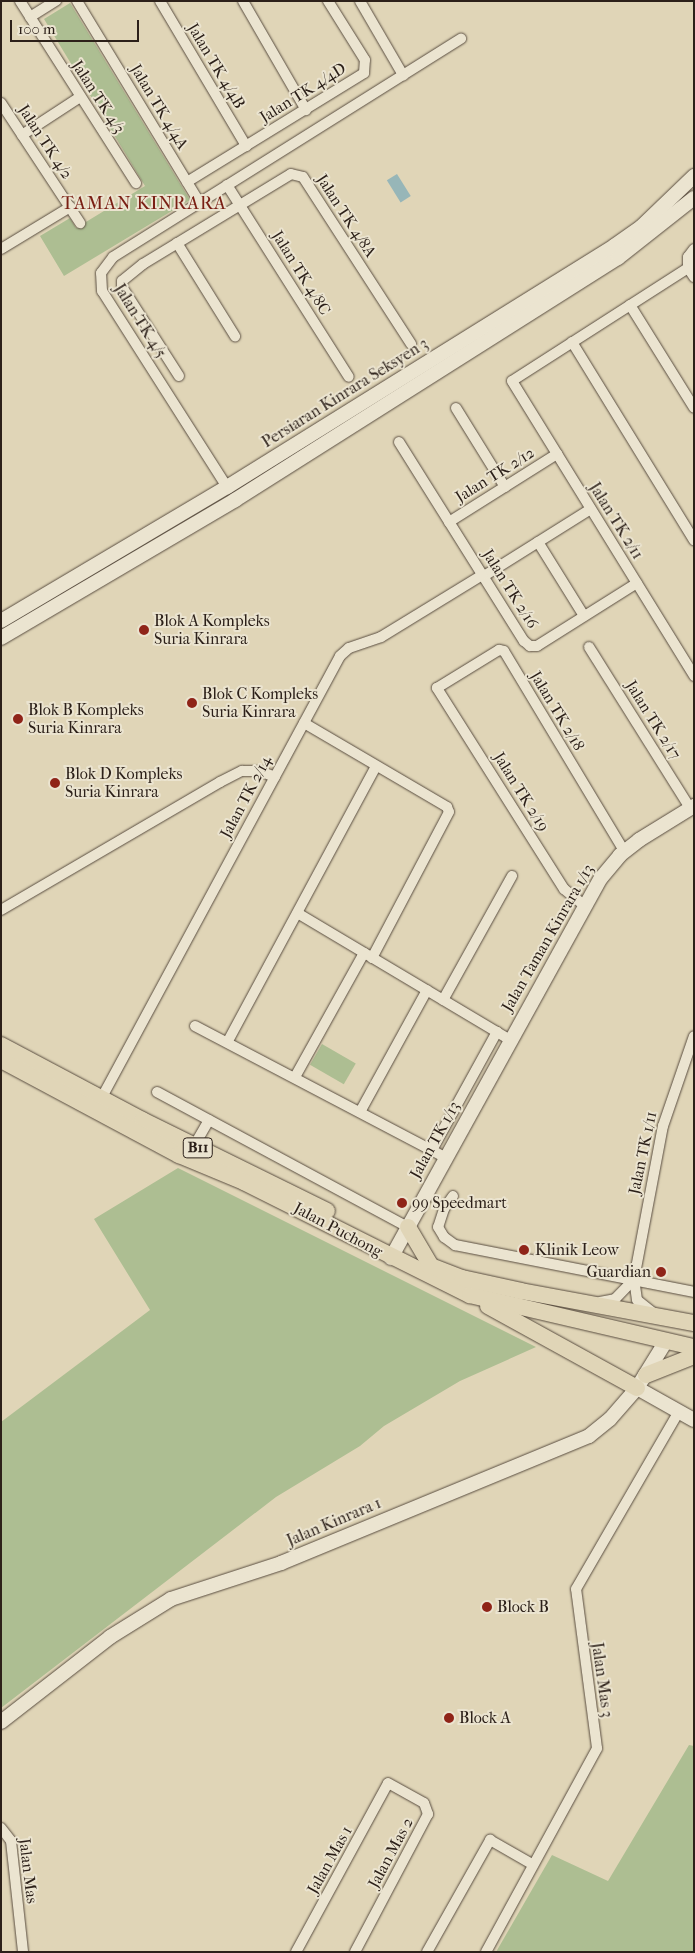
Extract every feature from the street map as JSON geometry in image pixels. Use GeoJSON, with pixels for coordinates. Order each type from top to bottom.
{"type":"FeatureCollection","features":[{"type":"Feature","properties":{"kind":"main road","name":"Persiaran Kinrara Seksyen 3"},"geometry":{"type":"LineString","coordinates":[[1,621],[227,487],[614,246],[641,227],[694,176]]}},
{"type":"Feature","properties":{"kind":"main road","name":"Persiaran Kinrara Seksyen 3"},"geometry":{"type":"LineString","coordinates":[[1,638],[292,463],[618,258],[694,198]]}},
{"type":"Feature","properties":{"kind":"main road"},"geometry":{"type":"LineString","coordinates":[[192,522],[224,499],[227,487],[247,486],[292,463]]}},
{"type":"Feature","properties":{"kind":"main road","name":"Jalan Taman Kinrara 1/13"},"geometry":{"type":"LineString","coordinates":[[510,1040],[601,878],[624,852],[692,807]]}},
{"type":"Feature","properties":{"kind":"main road","name":"Jalan TK 1/13"},"geometry":{"type":"LineString","coordinates":[[393,1254],[510,1040]]}},
{"type":"Feature","properties":{"kind":"main road","name":"Jalan Puchong"},"geometry":{"type":"LineString","coordinates":[[1,1045],[101,1099],[314,1204],[393,1254],[462,1278],[694,1324]]}},
{"type":"Feature","properties":{"kind":"main road","name":"Jalan Puchong"},"geometry":{"type":"LineString","coordinates":[[1,1060],[179,1155],[244,1182],[393,1254],[470,1295],[694,1347]]}},
{"type":"Feature","properties":{"kind":"main road"},"geometry":{"type":"LineString","coordinates":[[408,1227],[431,1266]]}},
{"type":"Feature","properties":{"kind":"main road"},"geometry":{"type":"LineString","coordinates":[[462,1278],[489,1291],[524,1300],[637,1321],[655,1330],[666,1341],[683,1334],[694,1336]]}},
{"type":"Feature","properties":{"kind":"main road"},"geometry":{"type":"LineString","coordinates":[[470,1295],[642,1382],[679,1411],[694,1420]]}},
{"type":"Feature","properties":{"kind":"main road","name":"Jalan Kinrara 1"},"geometry":{"type":"LineString","coordinates":[[1,1722],[110,1636],[171,1599],[281,1563],[575,1443],[610,1419],[642,1382],[666,1341]]}},
{"type":"Feature","properties":{"kind":"main road"},"geometry":{"type":"LineString","coordinates":[[642,1382],[694,1356]]}},
{"type":"Feature","properties":{"kind":"street","name":"Jalan TK 4/3"},"geometry":{"type":"LineString","coordinates":[[20,1],[136,183]]}},
{"type":"Feature","properties":{"kind":"street"},"geometry":{"type":"LineString","coordinates":[[30,17],[56,1]]}},
{"type":"Feature","properties":{"kind":"street","name":"Jalan TK 4/4A"},"geometry":{"type":"LineString","coordinates":[[77,1],[199,202]]}},
{"type":"Feature","properties":{"kind":"street","name":"Jalan TK 4/4B"},"geometry":{"type":"LineString","coordinates":[[160,1],[246,146]]}},
{"type":"Feature","properties":{"kind":"street"},"geometry":{"type":"LineString","coordinates":[[243,1],[306,110]]}},
{"type":"Feature","properties":{"kind":"street","name":"Jalan TK 4/4D"},"geometry":{"type":"LineString","coordinates":[[187,182],[364,73],[366,67],[328,1]]}},
{"type":"Feature","properties":{"kind":"street"},"geometry":{"type":"LineString","coordinates":[[360,1],[403,75]]}},
{"type":"Feature","properties":{"kind":"street","name":"Jalan TK 4/5"},"geometry":{"type":"LineString","coordinates":[[227,487],[100,283],[101,274],[113,257],[461,39]]}},
{"type":"Feature","properties":{"kind":"street"},"geometry":{"type":"LineString","coordinates":[[22,135],[80,97]]}},
{"type":"Feature","properties":{"kind":"street","name":"Jalan TK 4/2"},"geometry":{"type":"LineString","coordinates":[[1,103],[80,223]]}},
{"type":"Feature","properties":{"kind":"street","name":"Jalan TK 4/8A"},"geometry":{"type":"LineString","coordinates":[[180,376],[122,287],[122,281],[177,243],[291,174],[303,178],[410,344]]}},
{"type":"Feature","properties":{"kind":"street","name":"Jalan TK 4/8C"},"geometry":{"type":"LineString","coordinates":[[227,186],[349,377]]}},
{"type":"Feature","properties":{"kind":"street"},"geometry":{"type":"LineString","coordinates":[[1,249],[70,207]]}},
{"type":"Feature","properties":{"kind":"street"},"geometry":{"type":"LineString","coordinates":[[177,243],[235,336]]}},
{"type":"Feature","properties":{"kind":"street"},"geometry":{"type":"LineString","coordinates":[[694,249],[688,257],[688,268],[694,277]]}},
{"type":"Feature","properties":{"kind":"street"},"geometry":{"type":"LineString","coordinates":[[688,268],[572,342],[694,540]]}},
{"type":"Feature","properties":{"kind":"street"},"geometry":{"type":"LineString","coordinates":[[630,305],[694,408]]}},
{"type":"Feature","properties":{"kind":"street","name":"Jalan TK 2/11"},"geometry":{"type":"LineString","coordinates":[[572,342],[512,381],[694,676]]}},
{"type":"Feature","properties":{"kind":"street"},"geometry":{"type":"LineString","coordinates":[[456,408],[505,486]]}},
{"type":"Feature","properties":{"kind":"street","name":"Jalan TK 2/16"},"geometry":{"type":"LineString","coordinates":[[400,442],[524,641],[530,646],[536,646],[637,583]]}},
{"type":"Feature","properties":{"kind":"street","name":"Jalan TK 2/12"},"geometry":{"type":"LineString","coordinates":[[449,522],[557,454]]}},
{"type":"Feature","properties":{"kind":"street","name":"Jalan TK 2/14"},"geometry":{"type":"LineString","coordinates":[[101,1099],[340,656],[349,648],[374,641],[591,509]]}},
{"type":"Feature","properties":{"kind":"street"},"geometry":{"type":"LineString","coordinates":[[538,542],[584,616]]}},
{"type":"Feature","properties":{"kind":"street","name":"Jalan TK 2/17"},"geometry":{"type":"LineString","coordinates":[[590,647],[692,807]]}},
{"type":"Feature","properties":{"kind":"street","name":"Jalan TK 2/18"},"geometry":{"type":"LineString","coordinates":[[437,688],[499,650],[504,652],[624,852]]}},
{"type":"Feature","properties":{"kind":"street","name":"Jalan TK 2/19"},"geometry":{"type":"LineString","coordinates":[[437,688],[564,889],[585,906]]}},
{"type":"Feature","properties":{"kind":"street"},"geometry":{"type":"LineString","coordinates":[[295,1077],[449,816],[447,807],[304,723]]}},
{"type":"Feature","properties":{"kind":"street"},"geometry":{"type":"LineString","coordinates":[[228,1041],[299,914],[376,766]]}},
{"type":"Feature","properties":{"kind":"street"},"geometry":{"type":"LineString","coordinates":[[1,910],[242,771],[260,771],[274,777]]}},
{"type":"Feature","properties":{"kind":"street"},"geometry":{"type":"LineString","coordinates":[[443,1000],[512,876]]}},
{"type":"Feature","properties":{"kind":"street"},"geometry":{"type":"LineString","coordinates":[[299,914],[510,1040]]}},
{"type":"Feature","properties":{"kind":"street"},"geometry":{"type":"LineString","coordinates":[[360,1112],[427,990]]}},
{"type":"Feature","properties":{"kind":"street"},"geometry":{"type":"LineString","coordinates":[[195,1026],[228,1041],[446,1158]]}},
{"type":"Feature","properties":{"kind":"street"},"geometry":{"type":"LineString","coordinates":[[432,1150],[497,1032]]}},
{"type":"Feature","properties":{"kind":"street","name":"Jalan TK 1/11"},"geometry":{"type":"LineString","coordinates":[[634,1279],[656,1162],[672,1094],[694,1036]]}},
{"type":"Feature","properties":{"kind":"street"},"geometry":{"type":"LineString","coordinates":[[158,1092],[408,1227]]}},
{"type":"Feature","properties":{"kind":"street"},"geometry":{"type":"LineString","coordinates":[[194,1146],[209,1120]]}},
{"type":"Feature","properties":{"kind":"street"},"geometry":{"type":"LineString","coordinates":[[453,1196],[444,1209],[438,1227],[444,1237],[455,1245],[694,1292]]}},
{"type":"Feature","properties":{"kind":"street"},"geometry":{"type":"LineString","coordinates":[[594,1304],[615,1299],[634,1279]]}},
{"type":"Feature","properties":{"kind":"street"},"geometry":{"type":"LineString","coordinates":[[634,1279],[637,1300],[658,1316]]}},
{"type":"Feature","properties":{"kind":"street","name":"Jalan Mas 3"},"geometry":{"type":"LineString","coordinates":[[486,1952],[532,1864],[597,1748],[576,1589],[679,1411]]}},
{"type":"Feature","properties":{"kind":"street","name":"Jalan Mas 1"},"geometry":{"type":"LineString","coordinates":[[296,1952],[388,1783]]}},
{"type":"Feature","properties":{"kind":"street","name":"Jalan Mas 2"},"geometry":{"type":"LineString","coordinates":[[355,1952],[428,1814],[424,1803],[388,1783]]}},
{"type":"Feature","properties":{"kind":"street","name":"Jalan Mas"},"geometry":{"type":"LineString","coordinates":[[1,1828],[11,1841],[22,1952]]}},
{"type":"Feature","properties":{"kind":"street"},"geometry":{"type":"LineString","coordinates":[[427,1952],[490,1840],[532,1864]]}},
{"type":"Feature","properties":{"kind":"green space"},"geometry":{"type":"Polygon","coordinates":[[[70,3],[190,200],[64,276],[40,236],[70,218],[76,228],[145,186],[44,19],[70,3]]]}},
{"type":"Feature","properties":{"kind":"green space"},"geometry":{"type":"Polygon","coordinates":[[[322,1044],[356,1064],[344,1084],[310,1065],[322,1044]]]}},
{"type":"Feature","properties":{"kind":"green space"},"geometry":{"type":"Polygon","coordinates":[[[178,1168],[536,1347],[460,1381],[384,1426],[360,1446],[276,1497],[1,1708],[1,1422],[150,1310],[94,1219],[178,1168]]]}},
{"type":"Feature","properties":{"kind":"green space"},"geometry":{"type":"Polygon","coordinates":[[[689,1745],[694,1746],[694,1952],[496,1952],[552,1855],[608,1881],[689,1745]]]}},
{"type":"Feature","properties":{"kind":"water"},"geometry":{"type":"Polygon","coordinates":[[[397,174],[411,196],[401,202],[387,180],[397,174]]]}},
{"type":"Feature","properties":{"kind":"place","name":"Blok A Kompleks Suria Kinrara"},"geometry":{"type":"Point","coordinates":[144,630]}},
{"type":"Feature","properties":{"kind":"place","name":"Blok C Kompleks Suria Kinrara"},"geometry":{"type":"Point","coordinates":[192,703]}},
{"type":"Feature","properties":{"kind":"place","name":"Blok B Kompleks Suria Kinrara"},"geometry":{"type":"Point","coordinates":[18,719]}},
{"type":"Feature","properties":{"kind":"place","name":"Blok D Kompleks Suria Kinrara"},"geometry":{"type":"Point","coordinates":[55,783]}},
{"type":"Feature","properties":{"kind":"place","name":"99 Speedmart"},"geometry":{"type":"Point","coordinates":[402,1203]}},
{"type":"Feature","properties":{"kind":"place","name":"Klinik Leow"},"geometry":{"type":"Point","coordinates":[524,1250]}},
{"type":"Feature","properties":{"kind":"place","name":"Guardian"},"geometry":{"type":"Point","coordinates":[661,1272]}},
{"type":"Feature","properties":{"kind":"place","name":"Block B"},"geometry":{"type":"Point","coordinates":[487,1607]}},
{"type":"Feature","properties":{"kind":"place","name":"Block A"},"geometry":{"type":"Point","coordinates":[449,1718]}},
{"type":"Feature","properties":{"kind":"district","name":"TAMAN KINRARA"},"geometry":{"type":"Point","coordinates":[144,204]}}]}
